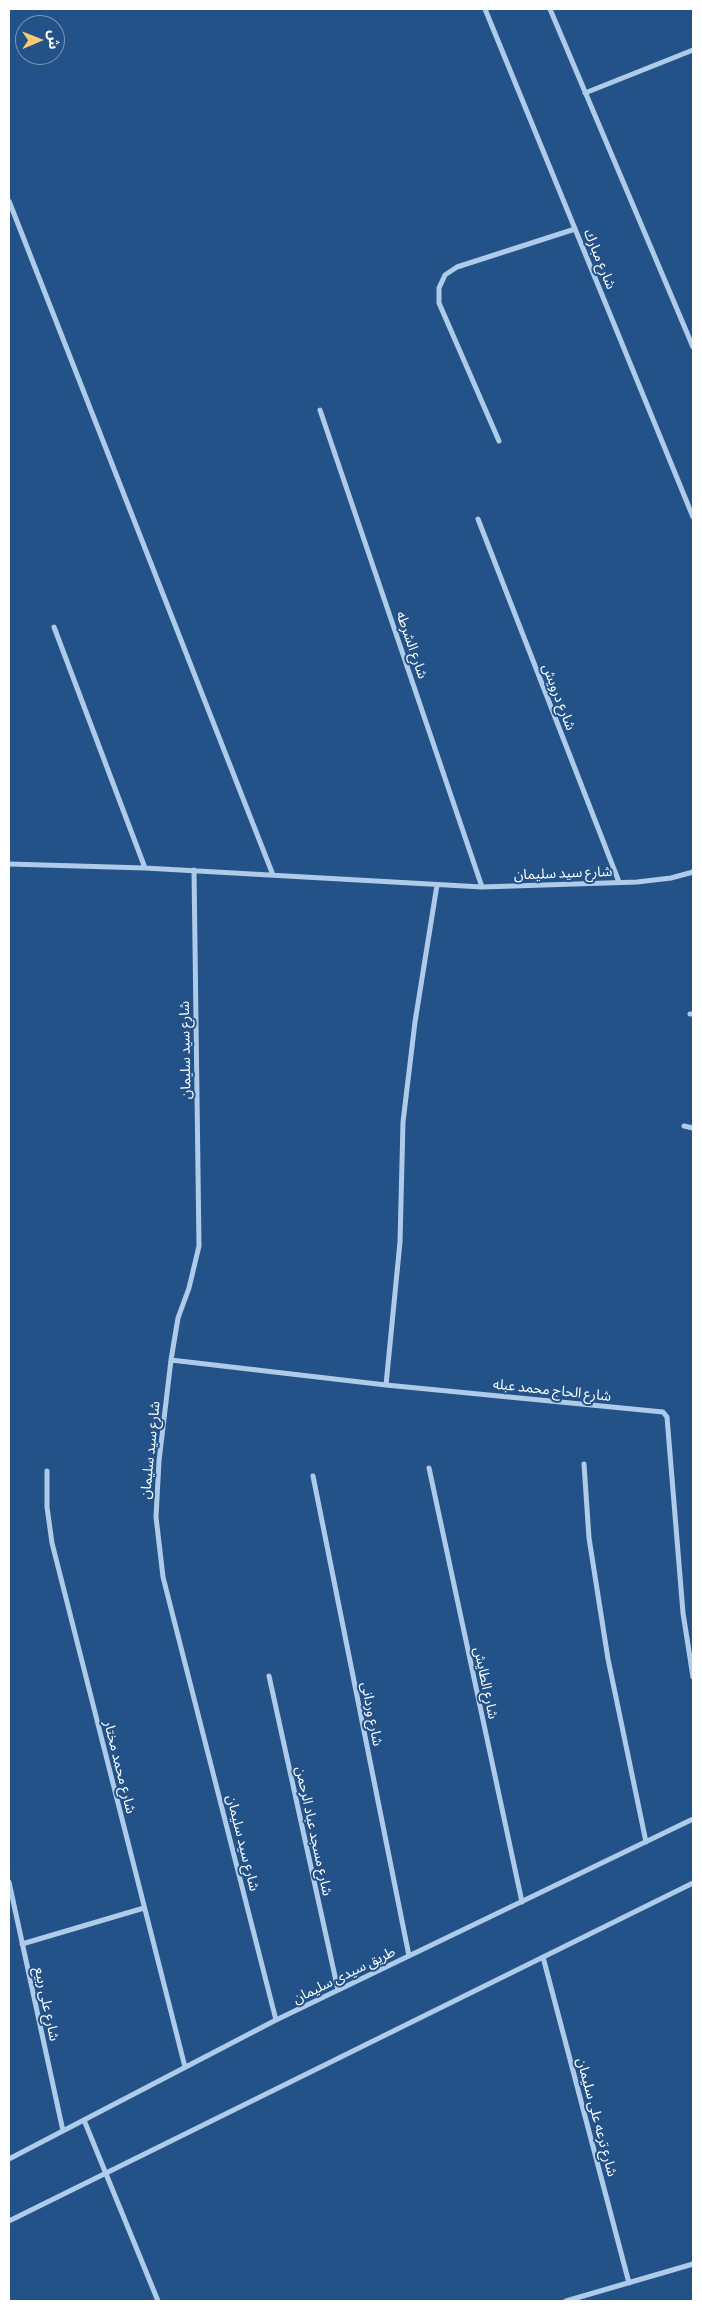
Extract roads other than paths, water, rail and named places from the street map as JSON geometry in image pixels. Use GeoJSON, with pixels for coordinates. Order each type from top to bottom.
{"type":"FeatureCollection","features":[{"type":"Feature","properties":{"kind":"street","name":"شارع مبارك"},"geometry":{"type":"LineString","coordinates":[[485,9],[693,518]]}},
{"type":"Feature","properties":{"kind":"street"},"geometry":{"type":"LineString","coordinates":[[550,9],[693,347]]}},
{"type":"Feature","properties":{"kind":"street"},"geometry":{"type":"LineString","coordinates":[[585,93],[693,50]]}},
{"type":"Feature","properties":{"kind":"street"},"geometry":{"type":"LineString","coordinates":[[9,201],[273,875]]}},
{"type":"Feature","properties":{"kind":"street"},"geometry":{"type":"LineString","coordinates":[[499,440],[439,303],[439,288],[444,275],[457,267],[576,229]]}},
{"type":"Feature","properties":{"kind":"street","name":"شارع الشرطه"},"geometry":{"type":"LineString","coordinates":[[320,410],[482,887]]}},
{"type":"Feature","properties":{"kind":"street","name":"شارع درويش"},"geometry":{"type":"LineString","coordinates":[[478,520],[619,882]]}},
{"type":"Feature","properties":{"kind":"street"},"geometry":{"type":"LineString","coordinates":[[54,627],[145,868]]}},
{"type":"Feature","properties":{"kind":"street","name":"شارع سيد سليمان"},"geometry":{"type":"LineString","coordinates":[[9,864],[194,870],[482,887],[619,882],[672,878],[693,872]]}},
{"type":"Feature","properties":{"kind":"street","name":"شارع سيد سليمان"},"geometry":{"type":"LineString","coordinates":[[194,870],[198,1246],[189,1288],[178,1318],[171,1360],[158,1461],[156,1518],[163,1577],[276,2020]]}},
{"type":"Feature","properties":{"kind":"street"},"geometry":{"type":"LineString","coordinates":[[386,1385],[400,1242],[403,1122],[413,1041],[437,885]]}},
{"type":"Feature","properties":{"kind":"street"},"geometry":{"type":"LineString","coordinates":[[684,1126],[693,1128]]}},
{"type":"Feature","properties":{"kind":"street","name":"شارع الحاج محمد عبله"},"geometry":{"type":"LineString","coordinates":[[171,1360],[386,1385],[665,1413],[667,1417],[683,1613],[693,1677]]}},
{"type":"Feature","properties":{"kind":"street"},"geometry":{"type":"LineString","coordinates":[[584,1464],[589,1538],[608,1659],[646,1842]]}},
{"type":"Feature","properties":{"kind":"street","name":"شارع الطايش"},"geometry":{"type":"LineString","coordinates":[[429,1468],[522,1902]]}},
{"type":"Feature","properties":{"kind":"street","name":"شارع محمد مختار"},"geometry":{"type":"LineString","coordinates":[[46,1471],[47,1507],[52,1543],[185,2067]]}},
{"type":"Feature","properties":{"kind":"street","name":"شارع وردانى"},"geometry":{"type":"LineString","coordinates":[[313,1476],[409,1956]]}},
{"type":"Feature","properties":{"kind":"street","name":"شارع مسجد عباد الرحمن"},"geometry":{"type":"LineString","coordinates":[[269,1676],[338,1990]]}},
{"type":"Feature","properties":{"kind":"street","name":"طريق سيدى سليمان"},"geometry":{"type":"LineString","coordinates":[[9,2159],[276,2020],[693,1819]]}},
{"type":"Feature","properties":{"kind":"street","name":"شارع على ربيع"},"geometry":{"type":"LineString","coordinates":[[9,1882],[63,2131]]}},
{"type":"Feature","properties":{"kind":"street"},"geometry":{"type":"LineString","coordinates":[[9,2221],[693,1883]]}},
{"type":"Feature","properties":{"kind":"street"},"geometry":{"type":"LineString","coordinates":[[22,1944],[144,1908]]}},
{"type":"Feature","properties":{"kind":"street","name":"شارع ترعه على سليمان"},"geometry":{"type":"LineString","coordinates":[[543,1957],[629,2283]]}},
{"type":"Feature","properties":{"kind":"street"},"geometry":{"type":"LineString","coordinates":[[84,2120],[158,2301]]}},
{"type":"Feature","properties":{"kind":"street"},"geometry":{"type":"LineString","coordinates":[[566,2301],[693,2264]]}}]}
